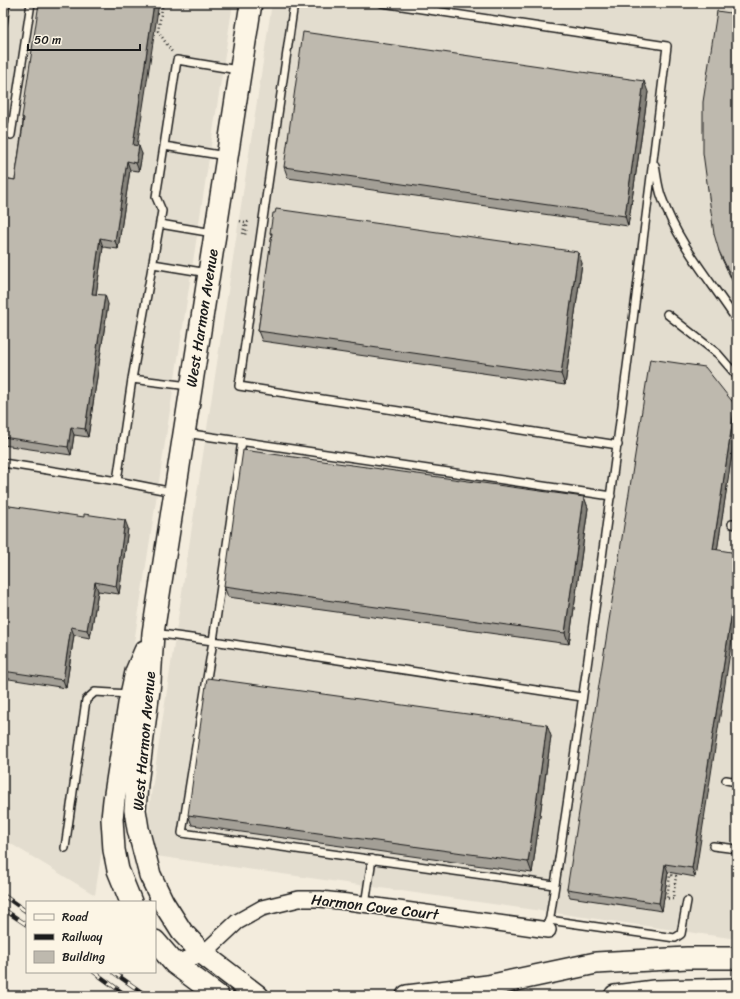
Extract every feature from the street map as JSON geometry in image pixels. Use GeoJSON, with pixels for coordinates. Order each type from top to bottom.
{"type":"FeatureCollection","features":[{"type":"Feature","properties":{"kind":"main road","name":"West Harmon Avenue"},"geometry":{"type":"LineString","coordinates":[[251,3],[153,632],[136,672],[140,695],[135,810],[138,829],[150,875],[163,902],[182,932],[203,954],[258,996]]}},
{"type":"Feature","properties":{"kind":"main road","name":"West Harmon Avenue"},"geometry":{"type":"LineString","coordinates":[[131,901],[118,870],[114,850],[112,819],[129,704],[140,695]]}},
{"type":"Feature","properties":{"kind":"main road"},"geometry":{"type":"LineString","coordinates":[[156,943],[174,963],[218,996]]}},
{"type":"Feature","properties":{"kind":"main road"},"geometry":{"type":"LineString","coordinates":[[407,996],[488,986],[596,963],[687,958],[737,958]]}},
{"type":"Feature","properties":{"kind":"main road"},"geometry":{"type":"LineString","coordinates":[[615,996],[654,992],[735,991],[737,966]]}},
{"type":"Feature","properties":{"kind":"main road"},"geometry":{"type":"LineString","coordinates":[[461,996],[488,986]]}},
{"type":"Feature","properties":{"kind":"street","name":"Harmon Cove Court"},"geometry":{"type":"LineString","coordinates":[[174,963],[203,954],[237,922],[262,908],[299,899],[320,899],[548,925]]}},
{"type":"Feature","properties":{"kind":"lane"},"geometry":{"type":"LineString","coordinates":[[3,24],[6,3]]}},
{"type":"Feature","properties":{"kind":"lane"},"geometry":{"type":"LineString","coordinates":[[11,135],[31,3]]}},
{"type":"Feature","properties":{"kind":"lane"},"geometry":{"type":"LineString","coordinates":[[294,3],[239,386],[618,446]]}},
{"type":"Feature","properties":{"kind":"lane"},"geometry":{"type":"LineString","coordinates":[[382,3],[667,46],[618,446],[548,925],[675,938],[681,934],[686,901]]}},
{"type":"Feature","properties":{"kind":"lane"},"geometry":{"type":"LineString","coordinates":[[117,481],[132,379],[162,211],[156,197],[177,60],[240,70]]}},
{"type":"Feature","properties":{"kind":"lane"},"geometry":{"type":"LineString","coordinates":[[164,146],[227,156]]}},
{"type":"Feature","properties":{"kind":"lane"},"geometry":{"type":"LineString","coordinates":[[653,159],[661,197],[673,225],[691,256],[737,321]]}},
{"type":"Feature","properties":{"kind":"lane"},"geometry":{"type":"LineString","coordinates":[[160,224],[215,233]]}},
{"type":"Feature","properties":{"kind":"lane"},"geometry":{"type":"LineString","coordinates":[[153,264],[209,273]]}},
{"type":"Feature","properties":{"kind":"lane"},"geometry":{"type":"LineString","coordinates":[[667,314],[718,354],[737,376]]}},
{"type":"Feature","properties":{"kind":"lane"},"geometry":{"type":"LineString","coordinates":[[132,379],[191,386]]}},
{"type":"Feature","properties":{"kind":"lane"},"geometry":{"type":"LineString","coordinates":[[184,433],[610,496]]}},
{"type":"Feature","properties":{"kind":"lane"},"geometry":{"type":"LineString","coordinates":[[242,442],[213,641],[182,833],[554,885]]}},
{"type":"Feature","properties":{"kind":"lane"},"geometry":{"type":"LineString","coordinates":[[3,463],[117,481],[175,492]]}},
{"type":"Feature","properties":{"kind":"lane"},"geometry":{"type":"LineString","coordinates":[[153,632],[582,697]]}},
{"type":"Feature","properties":{"kind":"lane"},"geometry":{"type":"LineString","coordinates":[[65,848],[86,700],[95,692],[140,695]]}},
{"type":"Feature","properties":{"kind":"lane"},"geometry":{"type":"LineString","coordinates":[[726,780],[737,782]]}},
{"type":"Feature","properties":{"kind":"lane"},"geometry":{"type":"LineString","coordinates":[[713,846],[737,850]]}},
{"type":"Feature","properties":{"kind":"lane"},"geometry":{"type":"LineString","coordinates":[[365,905],[372,859]]}},
{"type":"Feature","properties":{"kind":"path"},"geometry":{"type":"LineString","coordinates":[[163,3],[158,31],[177,60]]}},
{"type":"Feature","properties":{"kind":"path"},"geometry":{"type":"LineString","coordinates":[[240,221],[245,222],[243,234],[246,234],[249,222]]}},
{"type":"Feature","properties":{"kind":"path"},"geometry":{"type":"LineString","coordinates":[[670,875],[676,876],[673,899],[666,898],[670,875]]}},
{"type":"Feature","properties":{"kind":"shaded area"},"geometry":{"type":"Polygon","coordinates":[[[3,3],[233,3],[95,895],[3,839],[3,3]]]}},
{"type":"Feature","properties":{"kind":"shaded area"},"geometry":{"type":"Polygon","coordinates":[[[272,3],[737,3],[737,939],[142,854],[272,3]]]}},
{"type":"Feature","properties":{"kind":"building"},"geometry":{"type":"Polygon","coordinates":[[[39,3],[154,3],[133,145],[139,146],[136,163],[127,161],[115,241],[100,238],[92,294],[105,295],[85,429],[71,427],[68,447],[3,437],[3,178],[15,180],[24,118],[22,117],[39,3]]]}},
{"type":"Feature","properties":{"kind":"building"},"geometry":{"type":"Polygon","coordinates":[[[717,11],[737,14],[737,289],[719,251],[714,234],[703,153],[703,102],[717,11]]]}},
{"type":"Feature","properties":{"kind":"building"},"geometry":{"type":"Polygon","coordinates":[[[303,32],[644,81],[625,216],[284,167],[303,32]]]}},
{"type":"Feature","properties":{"kind":"building"},"geometry":{"type":"Polygon","coordinates":[[[276,209],[578,252],[561,374],[258,331],[272,233],[270,233],[273,213],[275,213],[276,209]]]}},
{"type":"Feature","properties":{"kind":"building"},"geometry":{"type":"Polygon","coordinates":[[[650,359],[705,367],[735,405],[713,549],[737,553],[737,579],[692,868],[665,864],[659,903],[567,889],[650,359]]]}},
{"type":"Feature","properties":{"kind":"building"},"geometry":{"type":"Polygon","coordinates":[[[243,450],[584,497],[565,633],[224,586],[243,450]]]}},
{"type":"Feature","properties":{"kind":"building"},"geometry":{"type":"Polygon","coordinates":[[[3,505],[84,517],[84,514],[125,520],[116,586],[95,582],[87,630],[71,627],[63,680],[3,671],[3,505]]]}},
{"type":"Feature","properties":{"kind":"building"},"geometry":{"type":"Polygon","coordinates":[[[207,678],[547,725],[528,862],[188,815],[207,678]]]}},
{"type":"Feature","properties":{"kind":"railway"},"geometry":{"type":"LineString","coordinates":[[3,895],[26,911]]}},
{"type":"Feature","properties":{"kind":"railway"},"geometry":{"type":"LineString","coordinates":[[3,909],[26,924]]}},
{"type":"Feature","properties":{"kind":"railway"},"geometry":{"type":"LineString","coordinates":[[95,973],[127,996]]}},
{"type":"Feature","properties":{"kind":"railway"},"geometry":{"type":"LineString","coordinates":[[114,973],[147,996]]}}]}
